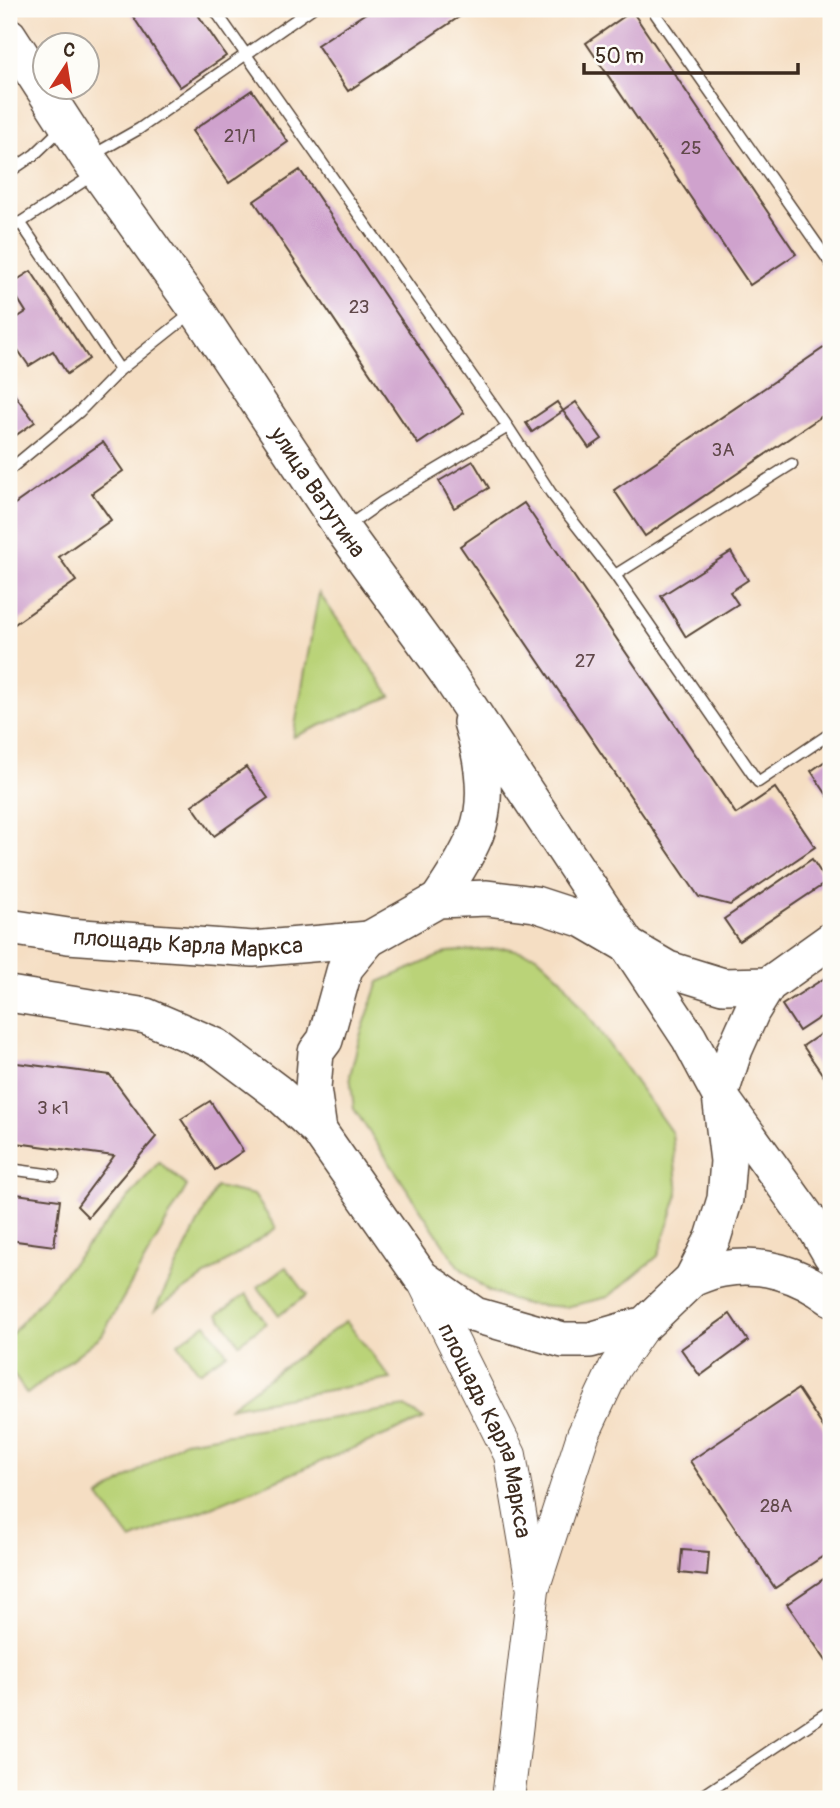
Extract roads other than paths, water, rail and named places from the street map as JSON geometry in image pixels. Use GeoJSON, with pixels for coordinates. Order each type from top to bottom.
{"type":"FeatureCollection","features":[{"type":"Feature","properties":{"kind":"main road","name":"улица Ватутина"},"geometry":{"type":"LineString","coordinates":[[9,36],[93,165],[196,309],[343,530],[464,699],[629,946]]}},
{"type":"Feature","properties":{"kind":"main road"},"geometry":{"type":"LineString","coordinates":[[438,900],[476,833],[483,806],[483,778],[464,699]]}},
{"type":"Feature","properties":{"kind":"main road","name":"площадь Карла Маркса"},"geometry":{"type":"LineString","coordinates":[[319,1131],[313,1088],[316,1052],[324,1040],[345,968],[369,939],[438,900],[487,898],[535,904],[584,920],[668,969],[723,986],[768,985]]}},
{"type":"Feature","properties":{"kind":"main road","name":"площадь Карла Маркса"},"geometry":{"type":"LineString","coordinates":[[9,927],[68,936],[253,950],[369,939]]}},
{"type":"Feature","properties":{"kind":"main road"},"geometry":{"type":"LineString","coordinates":[[768,985],[831,940]]}},
{"type":"Feature","properties":{"kind":"main road","name":"площадь Карла Маркса"},"geometry":{"type":"LineString","coordinates":[[508,1799],[533,1589],[583,1435],[615,1367],[645,1324],[692,1279],[713,1238],[725,1199],[728,1161],[720,1096],[689,1038],[629,946]]}},
{"type":"Feature","properties":{"kind":"main road","name":"площадь Карла Маркса"},"geometry":{"type":"LineString","coordinates":[[720,1096],[735,1049],[752,1010],[768,985]]}},
{"type":"Feature","properties":{"kind":"main road","name":"площадь Карла Маркса"},"geometry":{"type":"LineString","coordinates":[[16,997],[146,1016],[216,1046],[277,1092],[319,1131],[422,1277],[510,1455],[533,1589]]}},
{"type":"Feature","properties":{"kind":"main road"},"geometry":{"type":"LineString","coordinates":[[720,1096],[817,1231],[831,1255]]}},
{"type":"Feature","properties":{"kind":"main road"},"geometry":{"type":"LineString","coordinates":[[692,1279],[722,1269],[756,1267],[789,1274],[831,1298]]}},
{"type":"Feature","properties":{"kind":"main road","name":"площадь Карла Маркса"},"geometry":{"type":"LineString","coordinates":[[422,1277],[475,1315],[563,1340],[590,1340],[645,1324]]}},
{"type":"Feature","properties":{"kind":"lane"},"geometry":{"type":"LineString","coordinates":[[214,9],[508,426],[551,492],[615,575],[758,782],[831,733]]}},
{"type":"Feature","properties":{"kind":"lane"},"geometry":{"type":"LineString","coordinates":[[9,230],[139,129],[311,9]]}},
{"type":"Feature","properties":{"kind":"lane"},"geometry":{"type":"LineString","coordinates":[[652,9],[831,264]]}},
{"type":"Feature","properties":{"kind":"lane"},"geometry":{"type":"LineString","coordinates":[[9,172],[34,155],[66,123]]}},
{"type":"Feature","properties":{"kind":"lane"},"geometry":{"type":"LineString","coordinates":[[20,222],[120,370]]}},
{"type":"Feature","properties":{"kind":"lane"},"geometry":{"type":"LineString","coordinates":[[9,470],[79,412],[120,370],[196,309]]}},
{"type":"Feature","properties":{"kind":"lane"},"geometry":{"type":"LineString","coordinates":[[343,530],[382,502],[508,426]]}},
{"type":"Feature","properties":{"kind":"lane"},"geometry":{"type":"LineString","coordinates":[[615,575],[792,464]]}},
{"type":"Feature","properties":{"kind":"lane"},"geometry":{"type":"LineString","coordinates":[[9,1169],[54,1175]]}},
{"type":"Feature","properties":{"kind":"lane"},"geometry":{"type":"LineString","coordinates":[[698,1799],[825,1714],[831,1720]]}}]}
